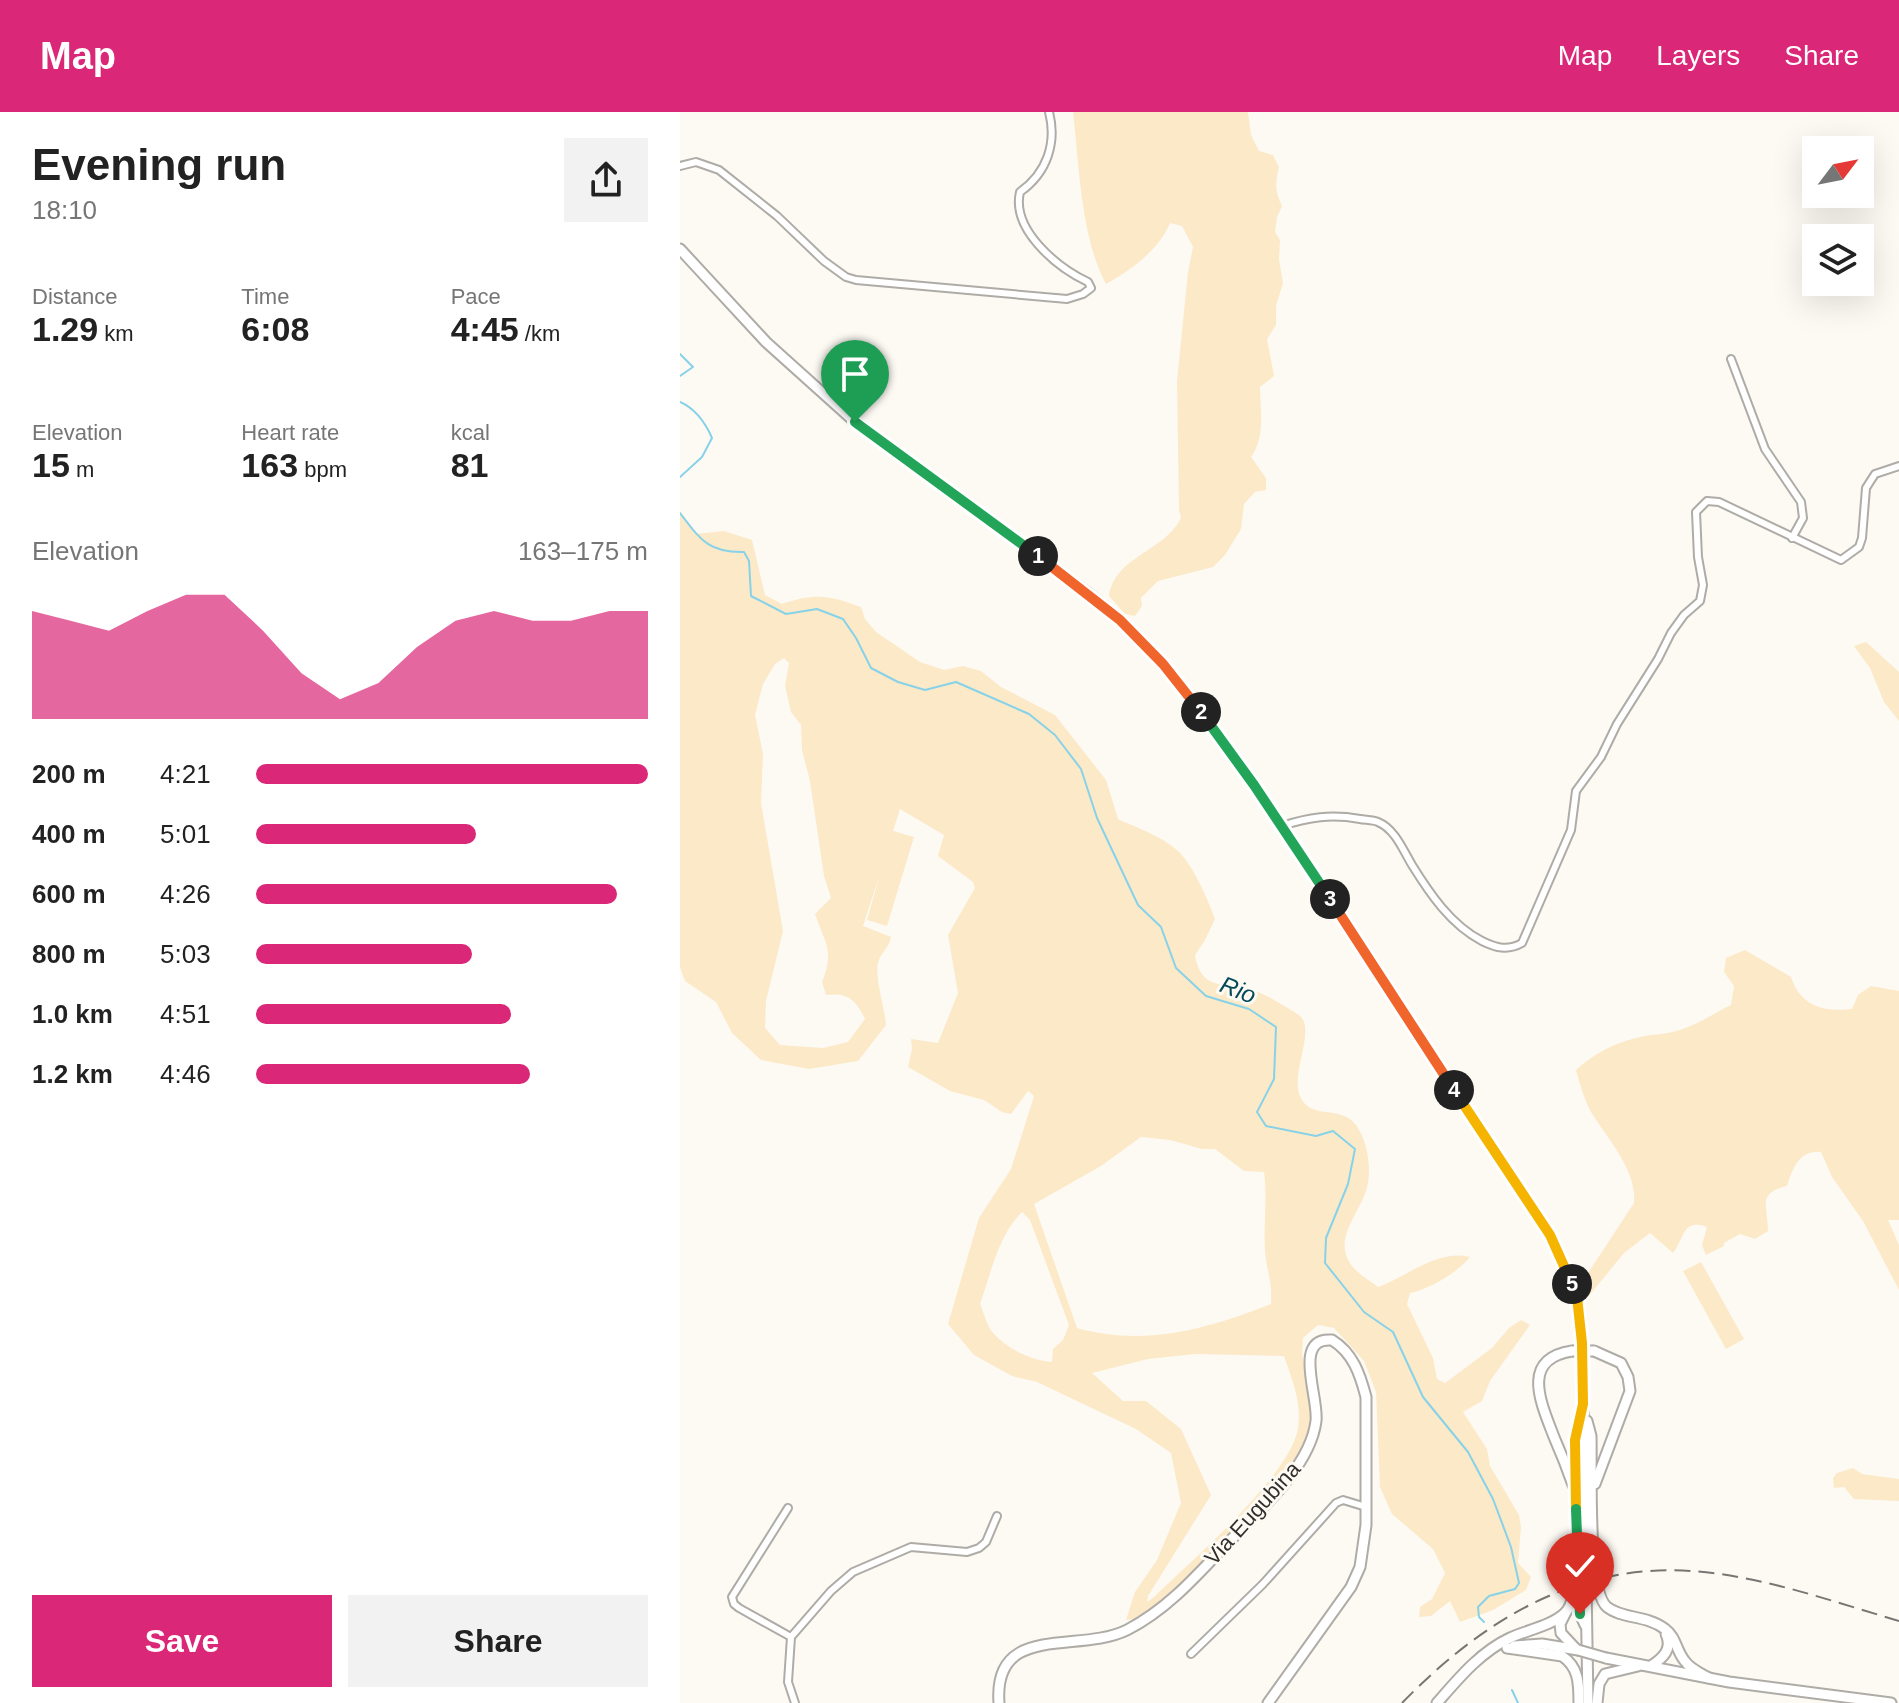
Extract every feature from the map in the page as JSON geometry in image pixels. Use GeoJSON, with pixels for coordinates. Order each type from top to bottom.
{"type":"FeatureCollection","features":[{"type":"Feature","properties":{"kind":"street"},"geometry":{"type":"LineString","coordinates":[[680,166],[696,162],[719,170],[846,277],[1067,299],[1091,288],[1088,282],[1071,274],[1042,248],[1025,226],[1018,203],[1020,192],[1033,183],[1046,163],[1054,130],[1049,112]]}},
{"type":"Feature","properties":{"kind":"street"},"geometry":{"type":"LineString","coordinates":[[680,249],[766,342],[855,422],[1120,620],[1178,681],[1282,826],[1550,1235],[1577,1297],[1582,1343],[1588,1703]]}},
{"type":"Feature","properties":{"kind":"street"},"geometry":{"type":"LineString","coordinates":[[1731,359],[1765,449],[1801,502],[1803,518],[1792,538]]}},
{"type":"Feature","properties":{"kind":"street"},"geometry":{"type":"LineString","coordinates":[[1282,826],[1311,817],[1337,815],[1379,822],[1395,836],[1430,892],[1453,921],[1474,937],[1493,946],[1511,949],[1522,943],[1571,830],[1571,811],[1576,791],[1601,757],[1671,633],[1684,615],[1700,601],[1703,585],[1696,512],[1707,501],[1719,502],[1841,560],[1854,552],[1862,538],[1866,488],[1875,474],[1899,466]]}},
{"type":"Feature","properties":{"kind":"street","name":"Via Eugubina"},"geometry":{"type":"LineString","coordinates":[[999,1703],[1000,1677],[1012,1656],[1035,1646],[1108,1637],[1149,1618],[1175,1596],[1291,1474],[1306,1452],[1316,1421],[1309,1357],[1312,1346],[1319,1341],[1332,1340],[1350,1356],[1366,1397],[1365,1549],[1351,1587],[1268,1703]]}},
{"type":"Feature","properties":{"kind":"street"},"geometry":{"type":"LineString","coordinates":[[1576,1493],[1541,1404],[1538,1387],[1546,1361],[1556,1353],[1572,1351],[1594,1351],[1621,1363],[1628,1377],[1630,1391],[1593,1491]]}},
{"type":"Feature","properties":{"kind":"street"},"geometry":{"type":"LineString","coordinates":[[1583,1404],[1591,1436],[1593,1491],[1592,1602],[1588,1632]]}},
{"type":"Feature","properties":{"kind":"street"},"geometry":{"type":"LineString","coordinates":[[1583,1404],[1575,1440],[1578,1600],[1588,1632]]}},
{"type":"Feature","properties":{"kind":"street"},"geometry":{"type":"LineString","coordinates":[[1191,1654],[1263,1584],[1336,1503],[1343,1500],[1366,1507]]}},
{"type":"Feature","properties":{"kind":"street"},"geometry":{"type":"LineString","coordinates":[[788,1508],[732,1597],[739,1608],[791,1637]]}},
{"type":"Feature","properties":{"kind":"street"},"geometry":{"type":"LineString","coordinates":[[795,1703],[788,1682],[791,1637],[831,1591],[853,1572],[911,1547],[967,1552],[979,1548],[986,1542],[997,1516]]}},
{"type":"Feature","properties":{"kind":"street"},"geometry":{"type":"LineString","coordinates":[[1593,1549],[1598,1589],[1605,1605],[1611,1610],[1648,1619],[1663,1627],[1672,1635],[1683,1660],[1709,1678]]}},
{"type":"Feature","properties":{"kind":"street"},"geometry":{"type":"LineString","coordinates":[[1577,1550],[1573,1598],[1560,1624],[1561,1633],[1568,1644],[1578,1650]]}},
{"type":"Feature","properties":{"kind":"street"},"geometry":{"type":"LineString","coordinates":[[1437,1703],[1485,1654],[1508,1639],[1566,1612]]}},
{"type":"Feature","properties":{"kind":"street"},"geometry":{"type":"LineString","coordinates":[[1597,1703],[1599,1684],[1605,1674],[1648,1666],[1663,1658],[1668,1639],[1663,1627]]}},
{"type":"Feature","properties":{"kind":"street"},"geometry":{"type":"LineString","coordinates":[[1485,1654],[1542,1644],[1709,1678],[1891,1703]]}},
{"type":"Feature","properties":{"kind":"street"},"geometry":{"type":"LineString","coordinates":[[1507,1648],[1562,1656],[1570,1661],[1578,1674],[1579,1703]]}},
{"type":"Feature","properties":{"kind":"shaded area"},"geometry":{"type":"Polygon","coordinates":[[[1073,112],[1248,112],[1251,135],[1259,151],[1273,155],[1279,167],[1276,187],[1282,206],[1275,232],[1280,240],[1283,283],[1276,306],[1276,325],[1267,339],[1274,376],[1260,387],[1259,441],[1251,457],[1266,478],[1266,490],[1255,492],[1244,504],[1241,529],[1225,555],[1213,567],[1158,581],[1141,598],[1142,606],[1135,616],[1125,614],[1109,596],[1113,583],[1120,572],[1163,539],[1181,518],[1177,381],[1193,247],[1182,226],[1170,223],[1159,242],[1143,258],[1106,284],[1086,223],[1073,112]]]}},
{"type":"Feature","properties":{"kind":"shaded area"},"geometry":{"type":"Polygon","coordinates":[[[680,511],[695,534],[724,531],[752,540],[765,595],[782,604],[822,597],[861,607],[865,619],[876,632],[920,662],[944,670],[963,666],[981,671],[1001,687],[1055,715],[1106,780],[1118,819],[1166,842],[1185,858],[1215,919],[1195,955],[1202,975],[1215,983],[1256,991],[1299,1015],[1305,1030],[1298,1075],[1300,1096],[1311,1108],[1350,1119],[1363,1138],[1368,1160],[1368,1183],[1345,1243],[1345,1253],[1353,1267],[1378,1287],[1435,1260],[1470,1257],[1443,1279],[1410,1293],[1407,1304],[1433,1358],[1437,1379],[1445,1383],[1492,1348],[1509,1328],[1521,1320],[1530,1325],[1490,1381],[1482,1401],[1463,1412],[1487,1449],[1490,1466],[1519,1515],[1518,1563],[1531,1577],[1526,1590],[1493,1610],[1460,1622],[1450,1601],[1431,1616],[1419,1617],[1420,1607],[1432,1599],[1445,1573],[1433,1549],[1392,1514],[1380,1487],[1376,1392],[1364,1361],[1334,1328],[1318,1325],[1303,1338],[1302,1353],[1311,1404],[1309,1438],[1273,1489],[1173,1595],[1136,1619],[1126,1620],[1135,1592],[1157,1560],[1181,1503],[1171,1453],[1136,1429],[1037,1382],[1012,1376],[974,1355],[948,1324],[979,1218],[1011,1169],[1034,1096],[1028,1091],[1011,1114],[1002,1112],[984,1100],[950,1091],[908,1067],[911,1039],[938,1043],[958,993],[948,935],[975,888],[973,882],[938,856],[944,835],[900,809],[893,831],[914,837],[887,926],[867,920],[880,874],[863,926],[891,937],[878,966],[886,1025],[858,1061],[809,1069],[761,1060],[732,1033],[716,1002],[685,981],[680,967],[680,511]],[[784,658],[775,664],[763,684],[755,715],[763,754],[761,803],[783,931],[766,1001],[765,1028],[780,1045],[823,1048],[848,1042],[865,1019],[846,996],[826,995],[822,982],[828,954],[815,914],[831,898],[824,876],[810,781],[802,750],[801,725],[791,712],[785,686],[789,663],[784,658]],[[1141,1137],[1101,1166],[1034,1204],[1077,1328],[1127,1336],[1152,1335],[1200,1328],[1271,1304],[1265,1249],[1264,1172],[1244,1171],[1215,1149],[1141,1137]],[[1022,1212],[996,1255],[980,1304],[989,1328],[1000,1339],[1029,1357],[1052,1362],[1053,1349],[1063,1340],[1069,1325],[1030,1220],[1022,1212]],[[1195,1354],[1148,1359],[1092,1373],[1123,1401],[1146,1401],[1181,1429],[1211,1495],[1147,1602],[1214,1541],[1259,1493],[1291,1447],[1299,1419],[1296,1392],[1284,1356],[1195,1354]]]}},
{"type":"Feature","properties":{"kind":"shaded area"},"geometry":{"type":"Polygon","coordinates":[[[1866,642],[1899,672],[1899,721],[1884,702],[1870,668],[1854,646],[1866,642]]]}},
{"type":"Feature","properties":{"kind":"shaded area"},"geometry":{"type":"Polygon","coordinates":[[[1745,950],[1791,977],[1807,1001],[1823,1008],[1852,1009],[1858,995],[1871,986],[1899,991],[1899,1220],[1888,1220],[1899,1245],[1899,1290],[1863,1221],[1832,1177],[1821,1152],[1813,1152],[1798,1162],[1787,1186],[1767,1197],[1768,1231],[1755,1239],[1740,1234],[1706,1255],[1702,1245],[1707,1227],[1688,1227],[1673,1253],[1650,1233],[1624,1253],[1588,1297],[1586,1276],[1634,1203],[1634,1191],[1620,1155],[1591,1112],[1576,1070],[1620,1043],[1680,1030],[1731,1005],[1734,986],[1724,972],[1726,958],[1745,950]]]}},
{"type":"Feature","properties":{"kind":"shaded area"},"geometry":{"type":"Polygon","coordinates":[[[1701,1262],[1744,1339],[1726,1349],[1683,1271],[1701,1262]]]}},
{"type":"Feature","properties":{"kind":"shaded area"},"geometry":{"type":"Polygon","coordinates":[[[1853,1468],[1862,1474],[1899,1479],[1899,1501],[1854,1499],[1844,1487],[1834,1488],[1833,1478],[1837,1473],[1853,1468]]]}},
{"type":"Feature","properties":{"kind":"waterway","name":"Rio"},"geometry":{"type":"LineString","coordinates":[[680,354],[693,367],[680,376]]}},
{"type":"Feature","properties":{"kind":"waterway","name":"Rio"},"geometry":{"type":"LineString","coordinates":[[680,402],[691,408],[712,438],[702,457],[680,477]]}},
{"type":"Feature","properties":{"kind":"waterway","name":"Rio"},"geometry":{"type":"LineString","coordinates":[[680,513],[706,543],[722,550],[744,552],[749,561],[751,596],[786,614],[817,609],[843,619],[871,668],[898,682],[925,690],[956,682],[1029,714],[1055,735],[1081,769],[1097,818],[1138,905],[1161,927],[1176,968],[1206,996],[1249,1009],[1276,1027],[1274,1079],[1257,1112],[1266,1126],[1316,1136],[1333,1131],[1355,1149],[1348,1184],[1326,1238],[1325,1263],[1364,1312],[1393,1332],[1423,1397],[1468,1452],[1493,1499],[1511,1547],[1519,1583],[1515,1589],[1489,1596],[1478,1607],[1479,1617],[1484,1622]]}},
{"type":"Feature","properties":{"kind":"waterway","name":"Rio"},"geometry":{"type":"LineString","coordinates":[[1512,1690],[1518,1703]]}},
{"type":"Feature","properties":{"kind":"railway"},"geometry":{"type":"LineString","coordinates":[[1402,1703],[1464,1647],[1497,1624],[1569,1588],[1608,1577],[1649,1571],[1718,1574],[1796,1590],[1899,1621]]}},
{"type":"Feature","properties":{"kind":"route"},"geometry":{"type":"LineString","coordinates":[[855,422],[1088,593],[1120,620],[1178,681],[1254,785],[1550,1235],[1577,1297],[1582,1343],[1583,1404],[1575,1440],[1580,1614]]}}]}
